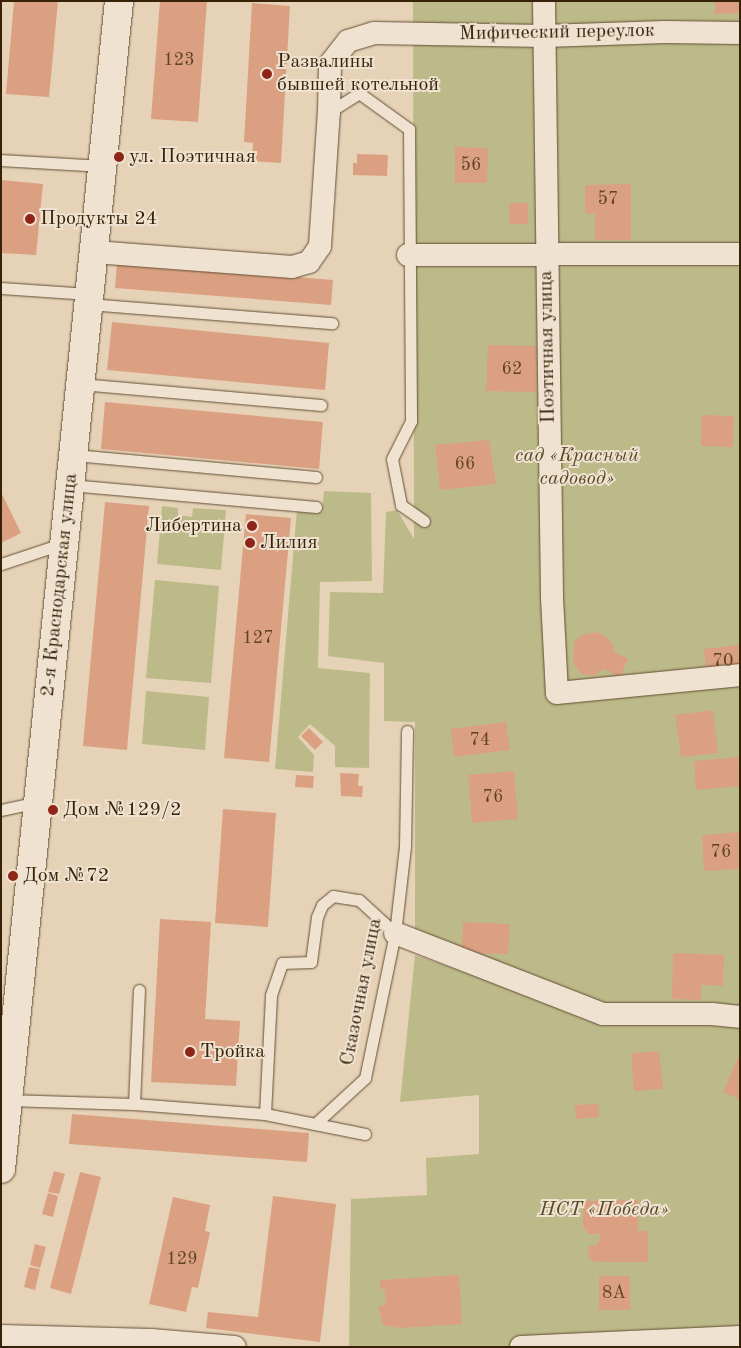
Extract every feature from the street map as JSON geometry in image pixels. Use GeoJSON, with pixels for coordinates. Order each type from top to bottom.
{"type":"FeatureCollection","features":[{"type":"Feature","properties":{"kind":"street","name":"2-я Краснодарская улица"},"geometry":{"type":"LineString","coordinates":[[1,1169],[6,1100],[74,455],[119,1]]}},
{"type":"Feature","properties":{"kind":"street","name":"Поэтичная улица"},"geometry":{"type":"LineString","coordinates":[[544,1],[551,589],[557,693],[740,675]]}},
{"type":"Feature","properties":{"kind":"street","name":"Мифический переулок"},"geometry":{"type":"LineString","coordinates":[[94,252],[292,267],[310,262],[320,246],[329,112],[330,64],[348,41],[374,33],[544,36],[665,32],[740,33]]}},
{"type":"Feature","properties":{"kind":"street"},"geometry":{"type":"LineString","coordinates":[[408,255],[740,254]]}},
{"type":"Feature","properties":{"kind":"street"},"geometry":{"type":"LineString","coordinates":[[395,934],[603,1014],[740,1017]]}},
{"type":"Feature","properties":{"kind":"street"},"geometry":{"type":"LineString","coordinates":[[1,1336],[150,1340],[235,1347]]}},
{"type":"Feature","properties":{"kind":"street"},"geometry":{"type":"LineString","coordinates":[[521,1347],[740,1337]]}},
{"type":"Feature","properties":{"kind":"lane"},"geometry":{"type":"LineString","coordinates":[[329,112],[358,93],[409,129],[408,255],[411,421],[392,459],[401,505],[424,521]]}},
{"type":"Feature","properties":{"kind":"lane"},"geometry":{"type":"LineString","coordinates":[[1,160],[102,166]]}},
{"type":"Feature","properties":{"kind":"lane"},"geometry":{"type":"LineString","coordinates":[[1,288],[89,299],[332,323]]}},
{"type":"Feature","properties":{"kind":"lane"},"geometry":{"type":"LineString","coordinates":[[80,384],[321,405]]}},
{"type":"Feature","properties":{"kind":"lane"},"geometry":{"type":"LineString","coordinates":[[74,455],[316,477]]}},
{"type":"Feature","properties":{"kind":"lane"},"geometry":{"type":"LineString","coordinates":[[70,485],[316,507]]}},
{"type":"Feature","properties":{"kind":"lane"},"geometry":{"type":"LineString","coordinates":[[1,564],[64,542]]}},
{"type":"Feature","properties":{"kind":"lane","name":"Сказочная улица"},"geometry":{"type":"LineString","coordinates":[[315,1124],[365,1078],[395,934],[405,847],[407,731]]}},
{"type":"Feature","properties":{"kind":"lane"},"geometry":{"type":"LineString","coordinates":[[1,810],[38,802]]}},
{"type":"Feature","properties":{"kind":"lane"},"geometry":{"type":"LineString","coordinates":[[265,1114],[271,995],[282,963],[311,962],[317,917],[322,905],[333,896],[359,900],[395,934]]}},
{"type":"Feature","properties":{"kind":"lane"},"geometry":{"type":"LineString","coordinates":[[134,1104],[139,990]]}},
{"type":"Feature","properties":{"kind":"lane"},"geometry":{"type":"LineString","coordinates":[[6,1100],[134,1104],[265,1114],[365,1134]]}},
{"type":"Feature","properties":{"kind":"green space","name":"сад «Красный садовод»"},"geometry":{"type":"Polygon","coordinates":[[[413,1],[740,1],[740,1008],[602,1008],[415,933],[415,722],[384,721],[384,663],[328,656],[330,592],[383,593],[386,512],[397,510],[414,539],[413,1]]]}},
{"type":"Feature","properties":{"kind":"green space"},"geometry":{"type":"Polygon","coordinates":[[[324,491],[371,493],[372,581],[320,582],[318,668],[370,673],[369,768],[335,767],[335,746],[310,724],[298,737],[314,755],[313,772],[275,769],[297,509],[322,512],[324,491]]]}},
{"type":"Feature","properties":{"kind":"green space"},"geometry":{"type":"Polygon","coordinates":[[[162,506],[178,508],[178,515],[192,517],[193,508],[226,510],[221,570],[157,564],[162,506]]]}},
{"type":"Feature","properties":{"kind":"green space"},"geometry":{"type":"Polygon","coordinates":[[[155,580],[219,586],[211,683],[146,678],[155,580]]]}},
{"type":"Feature","properties":{"kind":"green space"},"geometry":{"type":"Polygon","coordinates":[[[146,691],[209,697],[205,750],[142,744],[146,691]]]}},
{"type":"Feature","properties":{"kind":"green space","name":"НСТ «Победа»"},"geometry":{"type":"Polygon","coordinates":[[[415,955],[602,1020],[740,1024],[740,1347],[349,1347],[351,1199],[427,1195],[426,1158],[479,1154],[479,1095],[400,1102],[415,955]]]}},
{"type":"Feature","properties":{"kind":"building"},"geometry":{"type":"Polygon","coordinates":[[[14,1],[58,1],[49,97],[6,94],[14,1]]]}},
{"type":"Feature","properties":{"kind":"building"},"geometry":{"type":"Polygon","coordinates":[[[160,1],[207,1],[198,122],[151,119],[160,1]]]}},
{"type":"Feature","properties":{"kind":"building"},"geometry":{"type":"Polygon","coordinates":[[[715,1],[740,1],[740,13],[715,14],[715,1]]]}},
{"type":"Feature","properties":{"kind":"building","name":"Развалины бывшей котельной"},"geometry":{"type":"Polygon","coordinates":[[[252,3],[290,6],[281,163],[252,161],[253,143],[244,142],[252,3]]]}},
{"type":"Feature","properties":{"kind":"building"},"geometry":{"type":"Polygon","coordinates":[[[455,147],[488,148],[487,183],[455,183],[455,147]]]}},
{"type":"Feature","properties":{"kind":"building"},"geometry":{"type":"Polygon","coordinates":[[[357,154],[388,155],[387,176],[353,175],[353,163],[357,163],[357,154]]]}},
{"type":"Feature","properties":{"kind":"building"},"geometry":{"type":"Polygon","coordinates":[[[1,180],[43,184],[36,255],[1,253],[1,180]]]}},
{"type":"Feature","properties":{"kind":"building"},"geometry":{"type":"Polygon","coordinates":[[[631,184],[631,240],[595,240],[595,214],[585,214],[585,185],[631,184]]]}},
{"type":"Feature","properties":{"kind":"building"},"geometry":{"type":"Polygon","coordinates":[[[509,203],[528,203],[528,224],[510,224],[509,203]]]}},
{"type":"Feature","properties":{"kind":"building"},"geometry":{"type":"Polygon","coordinates":[[[117,262],[333,280],[331,305],[115,288],[117,262]]]}},
{"type":"Feature","properties":{"kind":"building"},"geometry":{"type":"Polygon","coordinates":[[[112,322],[329,343],[325,390],[107,370],[112,322]]]}},
{"type":"Feature","properties":{"kind":"building"},"geometry":{"type":"Polygon","coordinates":[[[488,345],[537,346],[536,392],[486,391],[488,345]]]}},
{"type":"Feature","properties":{"kind":"building"},"geometry":{"type":"Polygon","coordinates":[[[105,402],[323,422],[319,469],[101,449],[105,402]]]}},
{"type":"Feature","properties":{"kind":"building"},"geometry":{"type":"Polygon","coordinates":[[[702,415],[734,416],[733,447],[701,446],[702,415]]]}},
{"type":"Feature","properties":{"kind":"building"},"geometry":{"type":"Polygon","coordinates":[[[489,440],[496,484],[440,490],[435,445],[489,440]]]}},
{"type":"Feature","properties":{"kind":"building"},"geometry":{"type":"Polygon","coordinates":[[[1,492],[21,533],[1,543],[1,492]]]}},
{"type":"Feature","properties":{"kind":"building"},"geometry":{"type":"Polygon","coordinates":[[[105,502],[149,506],[127,750],[83,746],[105,502]]]}},
{"type":"Feature","properties":{"kind":"building"},"geometry":{"type":"Polygon","coordinates":[[[246,514],[291,518],[269,762],[224,758],[246,514]]]}},
{"type":"Feature","properties":{"kind":"building"},"geometry":{"type":"Polygon","coordinates":[[[595,632],[612,642],[614,652],[628,659],[620,677],[604,669],[594,676],[581,674],[573,663],[574,642],[580,636],[595,632]]]}},
{"type":"Feature","properties":{"kind":"building"},"geometry":{"type":"Polygon","coordinates":[[[740,645],[740,672],[707,676],[704,649],[740,645]]]}},
{"type":"Feature","properties":{"kind":"building"},"geometry":{"type":"Polygon","coordinates":[[[713,710],[718,753],[681,757],[675,715],[713,710]]]}},
{"type":"Feature","properties":{"kind":"building"},"geometry":{"type":"Polygon","coordinates":[[[506,722],[510,750],[454,757],[451,729],[506,722]]]}},
{"type":"Feature","properties":{"kind":"building"},"geometry":{"type":"Polygon","coordinates":[[[309,728],[323,742],[315,750],[301,736],[309,728]]]}},
{"type":"Feature","properties":{"kind":"building"},"geometry":{"type":"Polygon","coordinates":[[[738,757],[740,786],[696,790],[694,761],[738,757]]]}},
{"type":"Feature","properties":{"kind":"building"},"geometry":{"type":"Polygon","coordinates":[[[514,771],[518,819],[472,823],[468,775],[514,771]]]}},
{"type":"Feature","properties":{"kind":"building"},"geometry":{"type":"Polygon","coordinates":[[[340,773],[359,774],[358,786],[363,786],[362,797],[341,796],[340,773]]]}},
{"type":"Feature","properties":{"kind":"building"},"geometry":{"type":"Polygon","coordinates":[[[296,775],[314,776],[313,788],[295,787],[296,775]]]}},
{"type":"Feature","properties":{"kind":"building"},"geometry":{"type":"Polygon","coordinates":[[[223,809],[276,813],[268,927],[215,923],[223,809]]]}},
{"type":"Feature","properties":{"kind":"building"},"geometry":{"type":"Polygon","coordinates":[[[740,832],[740,869],[704,871],[702,835],[740,832]]]}},
{"type":"Feature","properties":{"kind":"building"},"geometry":{"type":"Polygon","coordinates":[[[160,919],[211,922],[205,1019],[240,1021],[236,1086],[151,1082],[160,919]]]}},
{"type":"Feature","properties":{"kind":"building"},"geometry":{"type":"Polygon","coordinates":[[[463,922],[510,924],[508,954],[462,953],[463,922]]]}},
{"type":"Feature","properties":{"kind":"building"},"geometry":{"type":"Polygon","coordinates":[[[673,953],[724,955],[723,986],[701,985],[701,1000],[672,999],[673,953]]]}},
{"type":"Feature","properties":{"kind":"building"},"geometry":{"type":"Polygon","coordinates":[[[659,1051],[663,1089],[634,1091],[631,1053],[659,1051]]]}},
{"type":"Feature","properties":{"kind":"building"},"geometry":{"type":"Polygon","coordinates":[[[740,1053],[740,1099],[723,1092],[740,1053]]]}},
{"type":"Feature","properties":{"kind":"building"},"geometry":{"type":"Polygon","coordinates":[[[598,1104],[599,1117],[576,1119],[575,1105],[598,1104]]]}},
{"type":"Feature","properties":{"kind":"building"},"geometry":{"type":"Polygon","coordinates":[[[72,1114],[309,1133],[307,1162],[69,1144],[72,1114]]]}},
{"type":"Feature","properties":{"kind":"building"},"geometry":{"type":"Polygon","coordinates":[[[54,1171],[65,1174],[59,1194],[48,1192],[54,1171]]]}},
{"type":"Feature","properties":{"kind":"building"},"geometry":{"type":"Polygon","coordinates":[[[80,1172],[101,1177],[71,1294],[50,1288],[80,1172]]]}},
{"type":"Feature","properties":{"kind":"building"},"geometry":{"type":"Polygon","coordinates":[[[48,1193],[58,1196],[53,1217],[42,1214],[48,1193]]]}},
{"type":"Feature","properties":{"kind":"building"},"geometry":{"type":"Polygon","coordinates":[[[273,1196],[336,1204],[320,1342],[206,1328],[208,1312],[258,1317],[273,1196]]]}},
{"type":"Feature","properties":{"kind":"building"},"geometry":{"type":"Polygon","coordinates":[[[173,1197],[210,1205],[205,1231],[210,1232],[198,1288],[192,1287],[186,1312],[149,1304],[173,1197]]]}},
{"type":"Feature","properties":{"kind":"building"},"geometry":{"type":"Polygon","coordinates":[[[638,1200],[638,1231],[648,1231],[648,1262],[595,1262],[589,1258],[588,1247],[598,1244],[600,1234],[589,1234],[583,1227],[583,1201],[638,1200]]]}},
{"type":"Feature","properties":{"kind":"building"},"geometry":{"type":"Polygon","coordinates":[[[35,1244],[46,1247],[40,1268],[30,1265],[35,1244]]]}},
{"type":"Feature","properties":{"kind":"building"},"geometry":{"type":"Polygon","coordinates":[[[29,1267],[40,1269],[35,1290],[24,1287],[29,1267]]]}},
{"type":"Feature","properties":{"kind":"building"},"geometry":{"type":"Polygon","coordinates":[[[459,1275],[462,1324],[400,1328],[383,1325],[378,1306],[386,1305],[385,1289],[380,1289],[380,1280],[459,1275]]]}},
{"type":"Feature","properties":{"kind":"building"},"geometry":{"type":"Polygon","coordinates":[[[599,1276],[630,1276],[630,1310],[599,1310],[599,1276]]]}},
{"type":"Feature","properties":{"kind":"place","name":"Развалины бывшей котельной"},"geometry":{"type":"Point","coordinates":[267,74]}},
{"type":"Feature","properties":{"kind":"place","name":"ул. Поэтичная"},"geometry":{"type":"Point","coordinates":[119,157]}},
{"type":"Feature","properties":{"kind":"place","name":"Продукты 24"},"geometry":{"type":"Point","coordinates":[30,219]}},
{"type":"Feature","properties":{"kind":"place","name":"Либертина"},"geometry":{"type":"Point","coordinates":[252,526]}},
{"type":"Feature","properties":{"kind":"place","name":"Лилия"},"geometry":{"type":"Point","coordinates":[250,543]}},
{"type":"Feature","properties":{"kind":"place","name":"Дом №129/2"},"geometry":{"type":"Point","coordinates":[53,810]}},
{"type":"Feature","properties":{"kind":"place","name":"Дом №72"},"geometry":{"type":"Point","coordinates":[13,876]}},
{"type":"Feature","properties":{"kind":"place","name":"Тройка"},"geometry":{"type":"Point","coordinates":[190,1052]}}]}
